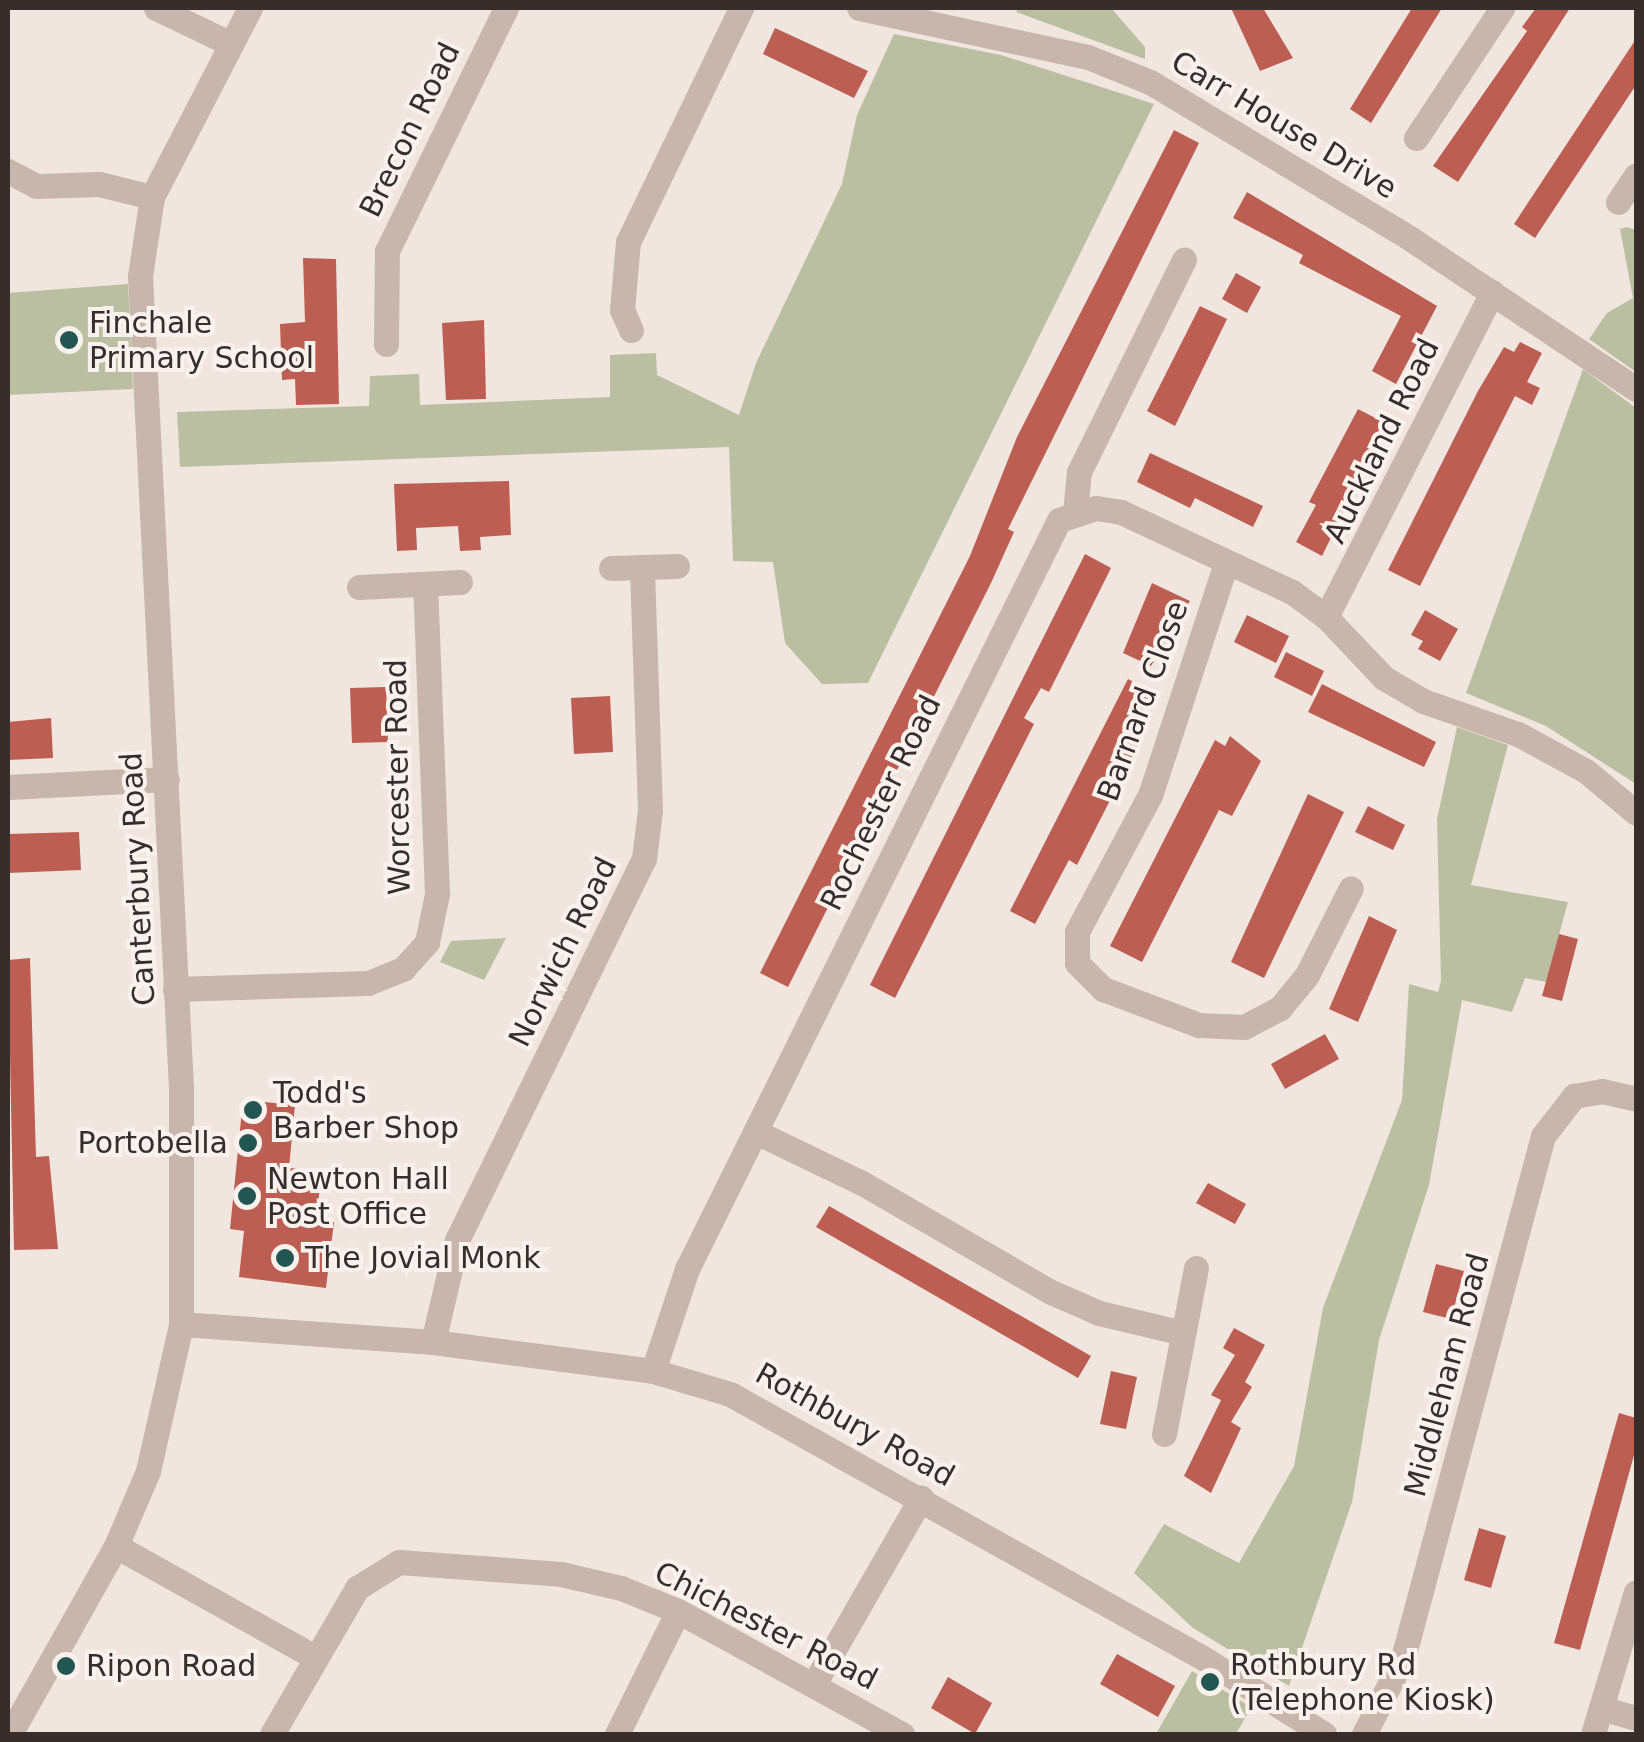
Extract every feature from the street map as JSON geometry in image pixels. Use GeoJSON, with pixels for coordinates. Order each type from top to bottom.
{"type":"FeatureCollection","features":[{"type":"Feature","properties":{"kind":"street"},"geometry":{"type":"LineString","coordinates":[[156,8],[231,44]]}},
{"type":"Feature","properties":{"kind":"street","name":"Canterbury Road"},"geometry":{"type":"LineString","coordinates":[[10,1734],[116,1546],[148,1471],[180,1324],[167,779],[140,303],[152,197],[250,8]]}},
{"type":"Feature","properties":{"kind":"street","name":"Brecon Road"},"geometry":{"type":"LineString","coordinates":[[386,344],[387,251],[506,8]]}},
{"type":"Feature","properties":{"kind":"street"},"geometry":{"type":"LineString","coordinates":[[631,330],[622,310],[628,242],[741,8]]}},
{"type":"Feature","properties":{"kind":"street","name":"Carr House Drive"},"geometry":{"type":"LineString","coordinates":[[859,8],[1088,58],[1150,82],[1492,292],[1636,389]]}},
{"type":"Feature","properties":{"kind":"street"},"geometry":{"type":"LineString","coordinates":[[1416,138],[1502,8]]}},
{"type":"Feature","properties":{"kind":"street"},"geometry":{"type":"LineString","coordinates":[[8,171],[36,186],[99,184],[152,197]]}},
{"type":"Feature","properties":{"kind":"street"},"geometry":{"type":"LineString","coordinates":[[1618,202],[1636,175]]}},
{"type":"Feature","properties":{"kind":"street"},"geometry":{"type":"LineString","coordinates":[[1184,260],[1079,472],[1075,512],[1121,512],[1292,592],[1326,617],[1384,678],[1423,701],[1535,744],[1586,771],[1636,813]]}},
{"type":"Feature","properties":{"kind":"street","name":"Auckland Road"},"geometry":{"type":"LineString","coordinates":[[1326,617],[1492,292]]}},
{"type":"Feature","properties":{"kind":"street","name":"Rochester Road"},"geometry":{"type":"LineString","coordinates":[[653,1370],[688,1269],[1048,536],[1075,512]]}},
{"type":"Feature","properties":{"kind":"street","name":"Barnard Close"},"geometry":{"type":"LineString","coordinates":[[1226,563],[1150,794],[1077,932],[1077,963],[1102,988],[1199,1025],[1244,1028],[1280,1008],[1307,975],[1351,888]]}},
{"type":"Feature","properties":{"kind":"street"},"geometry":{"type":"LineString","coordinates":[[610,568],[676,566]]}},
{"type":"Feature","properties":{"kind":"street","name":"Norwich Road"},"geometry":{"type":"LineString","coordinates":[[434,1342],[457,1240],[644,859],[650,810],[642,567]]}},
{"type":"Feature","properties":{"kind":"street"},"geometry":{"type":"LineString","coordinates":[[359,586],[460,582]]}},
{"type":"Feature","properties":{"kind":"street","name":"Worcester Road"},"geometry":{"type":"LineString","coordinates":[[175,989],[368,983],[402,969],[427,942],[438,894],[425,584]]}},
{"type":"Feature","properties":{"kind":"street"},"geometry":{"type":"LineString","coordinates":[[8,787],[167,779]]}},
{"type":"Feature","properties":{"kind":"street","name":"Middleham Road"},"geometry":{"type":"LineString","coordinates":[[1364,1734],[1403,1658],[1543,1136],[1574,1096],[1602,1090],[1636,1099]]}},
{"type":"Feature","properties":{"kind":"street"},"geometry":{"type":"LineString","coordinates":[[756,1132],[862,1183],[1051,1292],[1099,1314],[1183,1332]]}},
{"type":"Feature","properties":{"kind":"street"},"geometry":{"type":"LineString","coordinates":[[1164,1434],[1196,1268]]}},
{"type":"Feature","properties":{"kind":"street","name":"Rothbury Road"},"geometry":{"type":"LineString","coordinates":[[180,1324],[434,1342],[653,1370],[730,1394],[922,1498],[1324,1734]]}},
{"type":"Feature","properties":{"kind":"street"},"geometry":{"type":"LineString","coordinates":[[814,1684],[922,1498]]}},
{"type":"Feature","properties":{"kind":"street"},"geometry":{"type":"LineString","coordinates":[[116,1546],[316,1658]]}},
{"type":"Feature","properties":{"kind":"street","name":"Chichester Road"},"geometry":{"type":"LineString","coordinates":[[277,1733],[357,1588],[399,1562],[561,1574],[678,1611],[902,1734]]}},
{"type":"Feature","properties":{"kind":"street"},"geometry":{"type":"LineString","coordinates":[[1593,1734],[1636,1592]]}},
{"type":"Feature","properties":{"kind":"street"},"geometry":{"type":"LineString","coordinates":[[617,1734],[678,1611]]}},
{"type":"Feature","properties":{"kind":"street"},"geometry":{"type":"LineString","coordinates":[[1601,1708],[1636,1718]]}},
{"type":"Feature","properties":{"kind":"green space"},"geometry":{"type":"Polygon","coordinates":[[[1019,8],[1111,8],[1145,47],[1145,59],[1016,12],[1019,8]]]}},
{"type":"Feature","properties":{"kind":"green space"},"geometry":{"type":"Polygon","coordinates":[[[894,34],[1001,55],[1154,104],[868,683],[822,684],[785,643],[773,562],[733,561],[729,447],[180,467],[177,412],[369,406],[370,376],[419,374],[420,405],[610,397],[610,355],[656,353],[657,375],[739,415],[756,363],[842,184],[857,115],[894,34]]]}},
{"type":"Feature","properties":{"kind":"green space"},"geometry":{"type":"Polygon","coordinates":[[[1620,229],[1636,230],[1636,372],[1589,339],[1607,313],[1633,298],[1620,229]]]}},
{"type":"Feature","properties":{"kind":"green space","name":"Finchale Primary School"},"geometry":{"type":"Polygon","coordinates":[[[128,284],[133,389],[8,395],[8,293],[128,284]]]}},
{"type":"Feature","properties":{"kind":"green space"},"geometry":{"type":"Polygon","coordinates":[[[1583,369],[1636,408],[1636,784],[1546,726],[1466,693],[1583,369]]]}},
{"type":"Feature","properties":{"kind":"green space"},"geometry":{"type":"Polygon","coordinates":[[[1457,727],[1508,745],[1471,885],[1568,902],[1546,982],[1525,978],[1512,1012],[1462,1000],[1429,1185],[1379,1340],[1352,1502],[1289,1686],[1193,1628],[1134,1573],[1164,1524],[1239,1563],[1294,1466],[1323,1308],[1402,1100],[1409,984],[1438,992],[1441,981],[1437,819],[1457,727]]]}},
{"type":"Feature","properties":{"kind":"green space"},"geometry":{"type":"Polygon","coordinates":[[[506,938],[484,980],[440,962],[451,941],[506,938]]]}},
{"type":"Feature","properties":{"kind":"green space"},"geometry":{"type":"Polygon","coordinates":[[[1192,1671],[1251,1707],[1236,1734],[1156,1734],[1192,1671]]]}},
{"type":"Feature","properties":{"kind":"building"},"geometry":{"type":"Polygon","coordinates":[[[1231,8],[1263,8],[1293,58],[1260,71],[1231,8]]]}},
{"type":"Feature","properties":{"kind":"building"},"geometry":{"type":"Polygon","coordinates":[[[1412,8],[1442,8],[1371,123],[1350,109],[1412,8]]]}},
{"type":"Feature","properties":{"kind":"building"},"geometry":{"type":"Polygon","coordinates":[[[1536,8],[1570,8],[1458,182],[1433,166],[1527,31],[1522,27],[1536,8]]]}},
{"type":"Feature","properties":{"kind":"building"},"geometry":{"type":"Polygon","coordinates":[[[775,28],[868,71],[854,98],[763,54],[775,28]]]}},
{"type":"Feature","properties":{"kind":"building"},"geometry":{"type":"Polygon","coordinates":[[[1636,39],[1636,85],[1535,238],[1514,224],[1636,39]]]}},
{"type":"Feature","properties":{"kind":"building"},"geometry":{"type":"Polygon","coordinates":[[[1174,130],[1199,143],[1008,529],[1014,532],[991,583],[788,987],[760,973],[970,556],[1017,437],[1174,130]]]}},
{"type":"Feature","properties":{"kind":"building"},"geometry":{"type":"Polygon","coordinates":[[[1247,192],[1437,306],[1396,384],[1372,371],[1401,316],[1299,263],[1303,255],[1233,218],[1247,192]]]}},
{"type":"Feature","properties":{"kind":"building"},"geometry":{"type":"Polygon","coordinates":[[[303,258],[336,259],[339,404],[296,405],[295,379],[282,380],[280,324],[305,322],[303,258]]]}},
{"type":"Feature","properties":{"kind":"building"},"geometry":{"type":"Polygon","coordinates":[[[1236,273],[1261,287],[1247,313],[1222,299],[1236,273]]]}},
{"type":"Feature","properties":{"kind":"building"},"geometry":{"type":"Polygon","coordinates":[[[1200,306],[1227,319],[1175,426],[1147,411],[1200,306]]]}},
{"type":"Feature","properties":{"kind":"building"},"geometry":{"type":"Polygon","coordinates":[[[484,320],[486,399],[446,400],[442,323],[484,320]]]}},
{"type":"Feature","properties":{"kind":"building"},"geometry":{"type":"Polygon","coordinates":[[[1520,342],[1542,353],[1527,382],[1540,388],[1532,405],[1515,396],[1420,586],[1388,570],[1478,391],[1504,347],[1514,352],[1520,342]]]}},
{"type":"Feature","properties":{"kind":"building"},"geometry":{"type":"Polygon","coordinates":[[[1358,409],[1387,424],[1322,556],[1296,542],[1316,505],[1309,502],[1358,409]]]}},
{"type":"Feature","properties":{"kind":"building"},"geometry":{"type":"Polygon","coordinates":[[[1150,453],[1263,506],[1253,527],[1195,498],[1190,508],[1137,482],[1150,453]]]}},
{"type":"Feature","properties":{"kind":"building"},"geometry":{"type":"Polygon","coordinates":[[[509,481],[511,535],[480,537],[481,550],[460,551],[458,526],[416,528],[417,550],[397,551],[394,484],[509,481]]]}},
{"type":"Feature","properties":{"kind":"building"},"geometry":{"type":"Polygon","coordinates":[[[1085,554],[1111,568],[1049,692],[1041,688],[1024,718],[1034,724],[895,998],[870,985],[1085,554]]]}},
{"type":"Feature","properties":{"kind":"building"},"geometry":{"type":"Polygon","coordinates":[[[1152,583],[1190,601],[1151,666],[1123,653],[1152,583]]]}},
{"type":"Feature","properties":{"kind":"building"},"geometry":{"type":"Polygon","coordinates":[[[1425,610],[1458,629],[1440,661],[1418,649],[1423,641],[1411,635],[1425,610]]]}},
{"type":"Feature","properties":{"kind":"building"},"geometry":{"type":"Polygon","coordinates":[[[1247,615],[1289,636],[1276,663],[1234,642],[1247,615]]]}},
{"type":"Feature","properties":{"kind":"building"},"geometry":{"type":"Polygon","coordinates":[[[1286,652],[1324,671],[1312,696],[1274,677],[1286,652]]]}},
{"type":"Feature","properties":{"kind":"building"},"geometry":{"type":"Polygon","coordinates":[[[1128,679],[1153,692],[1140,717],[1150,722],[1077,865],[1069,860],[1035,924],[1010,911],[1128,679]]]}},
{"type":"Feature","properties":{"kind":"building"},"geometry":{"type":"Polygon","coordinates":[[[1322,684],[1436,742],[1424,767],[1308,712],[1322,684]]]}},
{"type":"Feature","properties":{"kind":"building"},"geometry":{"type":"Polygon","coordinates":[[[386,687],[388,742],[352,743],[350,688],[386,687]]]}},
{"type":"Feature","properties":{"kind":"building"},"geometry":{"type":"Polygon","coordinates":[[[610,696],[613,752],[574,754],[571,698],[610,696]]]}},
{"type":"Feature","properties":{"kind":"building"},"geometry":{"type":"Polygon","coordinates":[[[51,718],[53,758],[8,760],[8,722],[51,718]]]}},
{"type":"Feature","properties":{"kind":"building"},"geometry":{"type":"Polygon","coordinates":[[[1230,736],[1261,761],[1232,816],[1219,810],[1142,962],[1110,946],[1215,740],[1225,746],[1230,736]]]}},
{"type":"Feature","properties":{"kind":"building"},"geometry":{"type":"Polygon","coordinates":[[[1308,794],[1344,812],[1264,978],[1231,962],[1308,794]]]}},
{"type":"Feature","properties":{"kind":"building"},"geometry":{"type":"Polygon","coordinates":[[[1368,806],[1405,825],[1393,850],[1355,832],[1368,806]]]}},
{"type":"Feature","properties":{"kind":"building"},"geometry":{"type":"Polygon","coordinates":[[[79,832],[81,870],[8,873],[8,834],[79,832]]]}},
{"type":"Feature","properties":{"kind":"building"},"geometry":{"type":"Polygon","coordinates":[[[1369,916],[1397,930],[1358,1022],[1329,1009],[1369,916]]]}},
{"type":"Feature","properties":{"kind":"building"},"geometry":{"type":"Polygon","coordinates":[[[1559,934],[1578,939],[1562,1001],[1542,996],[1559,934]]]}},
{"type":"Feature","properties":{"kind":"building"},"geometry":{"type":"Polygon","coordinates":[[[30,958],[36,1157],[49,1156],[58,1249],[14,1250],[8,960],[30,958]]]}},
{"type":"Feature","properties":{"kind":"building"},"geometry":{"type":"Polygon","coordinates":[[[1325,1034],[1339,1059],[1285,1089],[1271,1064],[1325,1034]]]}},
{"type":"Feature","properties":{"kind":"building"},"geometry":{"type":"Polygon","coordinates":[[[243,1100],[295,1105],[289,1168],[321,1171],[317,1220],[334,1222],[326,1288],[239,1277],[244,1231],[230,1229],[243,1100]]]}},
{"type":"Feature","properties":{"kind":"building"},"geometry":{"type":"Polygon","coordinates":[[[1208,1183],[1246,1204],[1235,1224],[1196,1203],[1208,1183]]]}},
{"type":"Feature","properties":{"kind":"building"},"geometry":{"type":"Polygon","coordinates":[[[829,1206],[1091,1356],[1078,1378],[816,1227],[829,1206]]]}},
{"type":"Feature","properties":{"kind":"building"},"geometry":{"type":"Polygon","coordinates":[[[1436,1264],[1464,1271],[1451,1319],[1423,1312],[1436,1264]]]}},
{"type":"Feature","properties":{"kind":"building"},"geometry":{"type":"Polygon","coordinates":[[[1234,1328],[1265,1345],[1245,1382],[1252,1387],[1231,1422],[1241,1428],[1211,1493],[1184,1476],[1221,1400],[1211,1395],[1235,1355],[1223,1348],[1234,1328]]]}},
{"type":"Feature","properties":{"kind":"building"},"geometry":{"type":"Polygon","coordinates":[[[1111,1371],[1137,1377],[1126,1429],[1100,1424],[1111,1371]]]}},
{"type":"Feature","properties":{"kind":"building"},"geometry":{"type":"Polygon","coordinates":[[[1619,1413],[1636,1418],[1636,1448],[1580,1650],[1554,1643],[1619,1413]]]}},
{"type":"Feature","properties":{"kind":"building"},"geometry":{"type":"Polygon","coordinates":[[[1479,1528],[1506,1536],[1491,1588],[1464,1580],[1479,1528]]]}},
{"type":"Feature","properties":{"kind":"building"},"geometry":{"type":"Polygon","coordinates":[[[1117,1654],[1175,1686],[1158,1717],[1100,1684],[1117,1654]]]}},
{"type":"Feature","properties":{"kind":"building"},"geometry":{"type":"Polygon","coordinates":[[[948,1677],[992,1703],[975,1734],[931,1708],[948,1677]]]}},
{"type":"Feature","properties":{"kind":"place","name":"Finchale Primary School"},"geometry":{"type":"Point","coordinates":[69,340]}},
{"type":"Feature","properties":{"kind":"place","name":"Todd's Barber Shop"},"geometry":{"type":"Point","coordinates":[253,1110]}},
{"type":"Feature","properties":{"kind":"place","name":"Portobella"},"geometry":{"type":"Point","coordinates":[248,1143]}},
{"type":"Feature","properties":{"kind":"place","name":"Newton Hall Post Office"},"geometry":{"type":"Point","coordinates":[247,1196]}},
{"type":"Feature","properties":{"kind":"place","name":"The Jovial Monk"},"geometry":{"type":"Point","coordinates":[285,1258]}},
{"type":"Feature","properties":{"kind":"place","name":"Ripon Road"},"geometry":{"type":"Point","coordinates":[66,1666]}},
{"type":"Feature","properties":{"kind":"place","name":"Rothbury Rd (Telephone Kiosk)"},"geometry":{"type":"Point","coordinates":[1210,1682]}}]}
